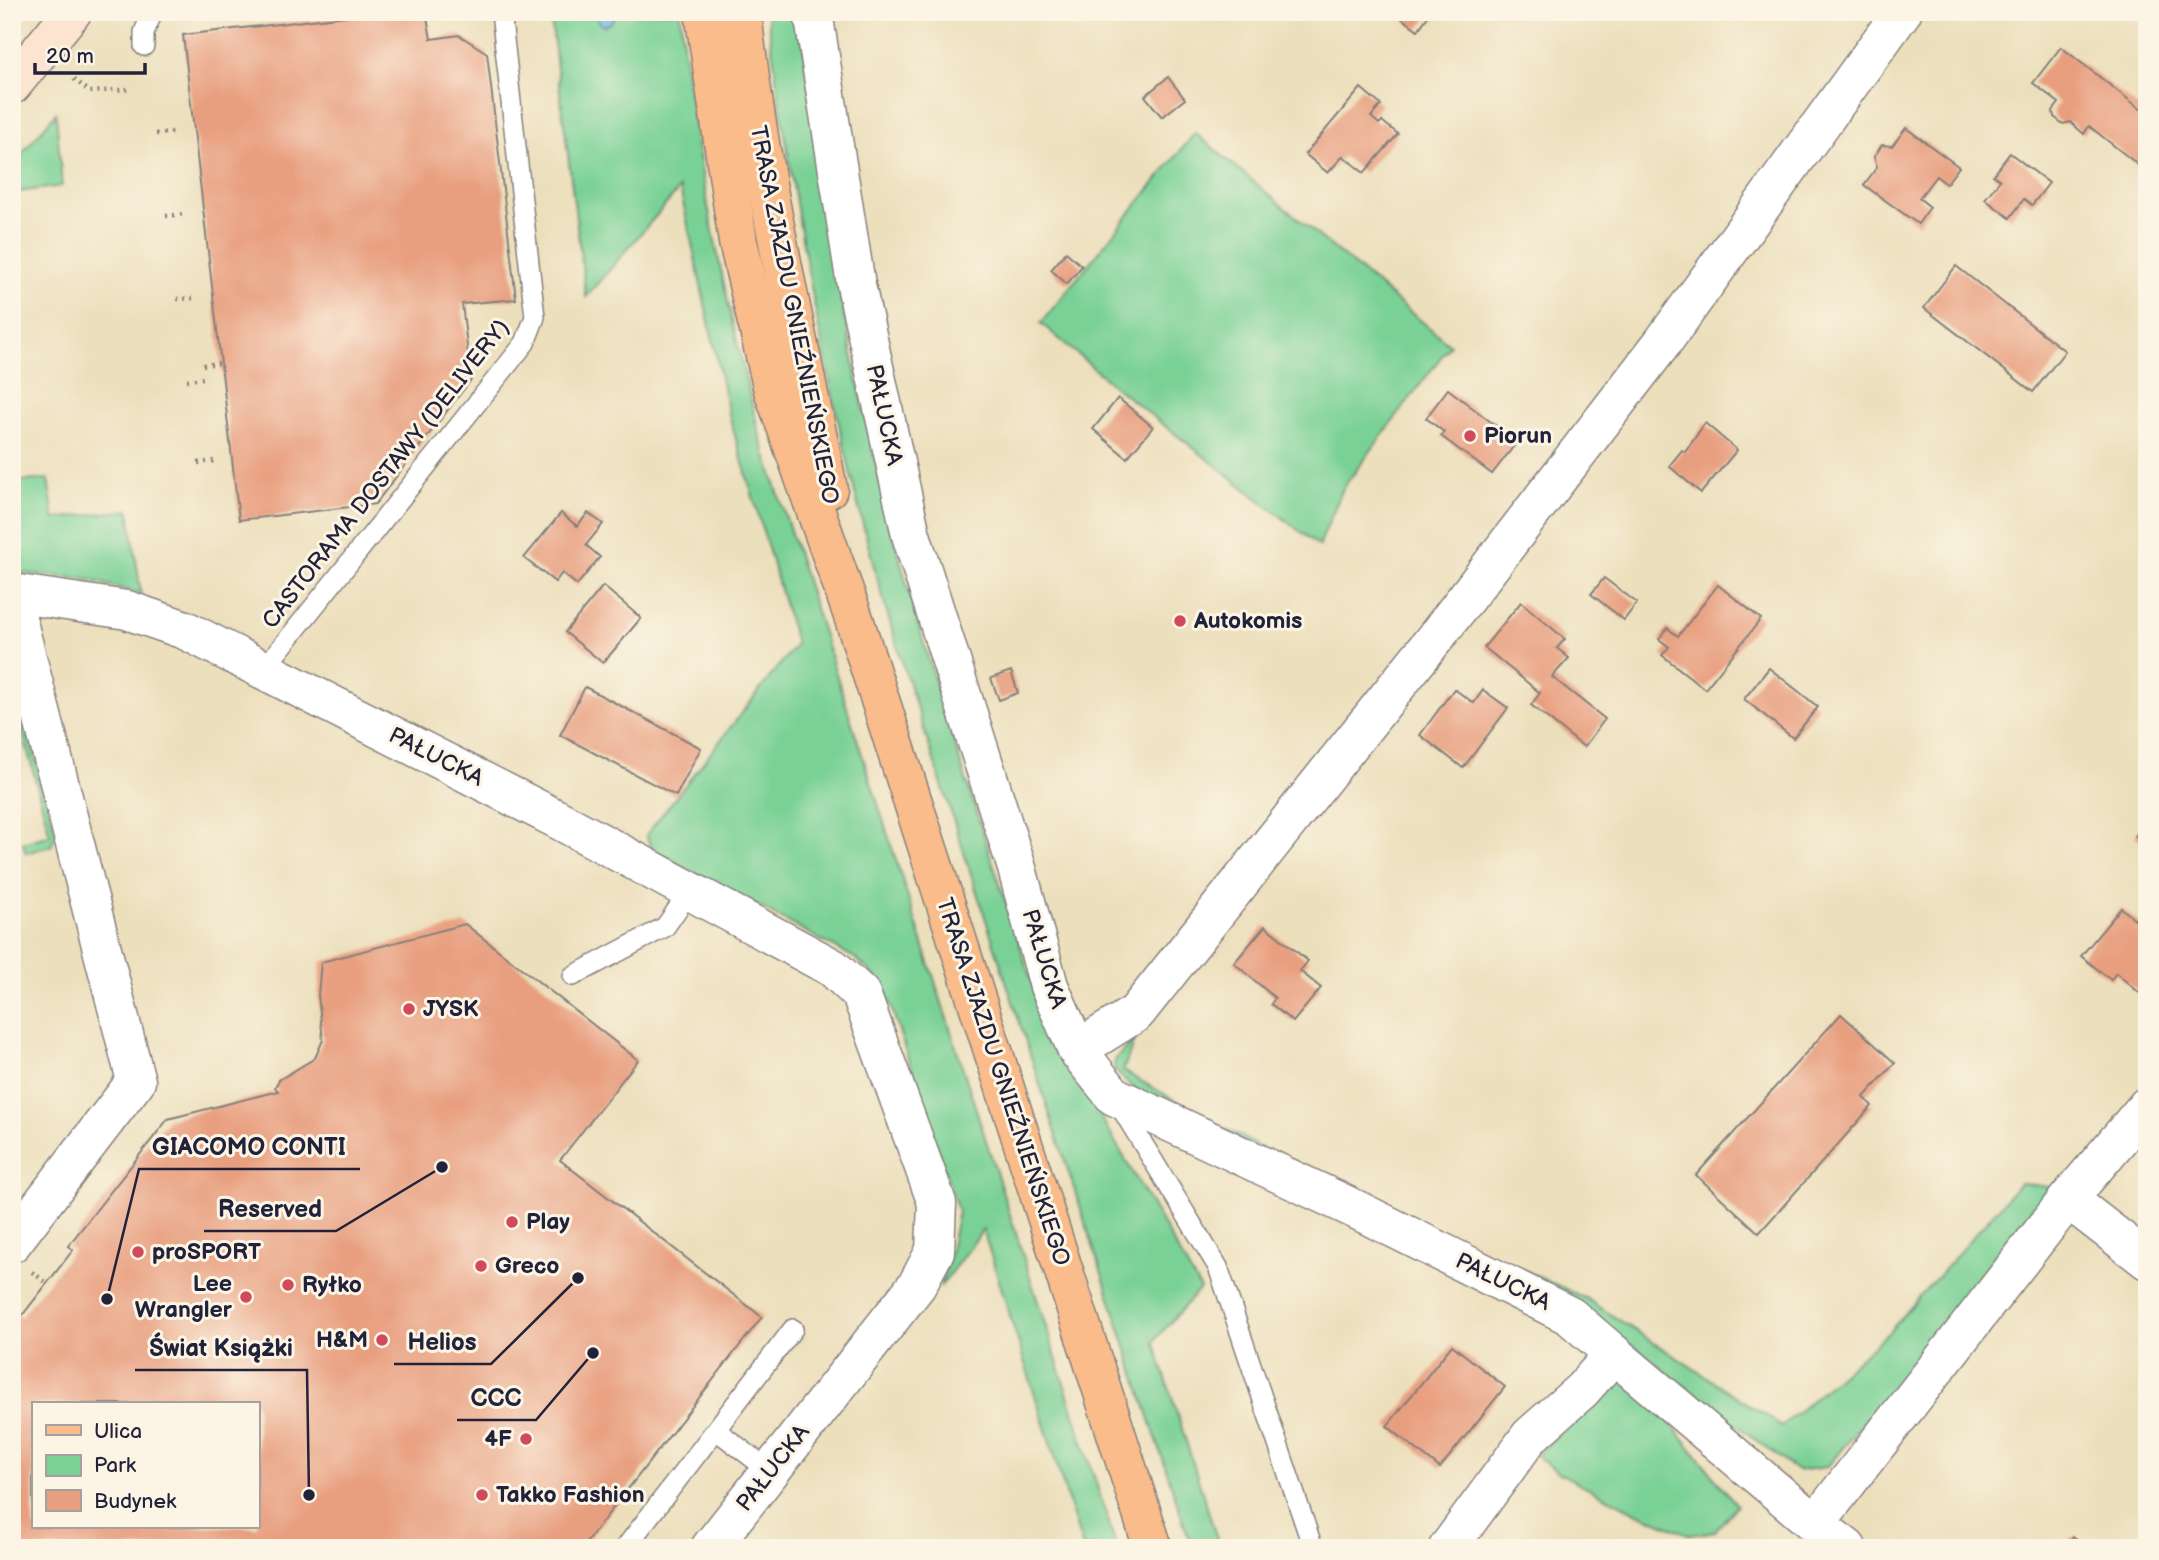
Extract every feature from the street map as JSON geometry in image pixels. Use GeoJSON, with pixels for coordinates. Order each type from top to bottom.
{"type":"FeatureCollection","features":[{"type":"Feature","properties":{"kind":"main road","name":"TRASA ZJAZDU GNIEŹNIEŃSKIEGO"},"geometry":{"type":"LineString","coordinates":[[704,12],[738,242],[773,390],[853,616],[1153,1548]]}},
{"type":"Feature","properties":{"kind":"main road","name":"TRASA ZJAZDU GNIEŹNIEŃSKIEGO"},"geometry":{"type":"LineString","coordinates":[[742,12],[758,140],[775,235],[807,380],[853,616]]}},
{"type":"Feature","properties":{"kind":"street"},"geometry":{"type":"LineString","coordinates":[[12,85],[72,12]]}},
{"type":"Feature","properties":{"kind":"street","name":"PAŁUCKA"},"geometry":{"type":"LineString","coordinates":[[813,12],[856,285],[911,535],[1016,865],[1049,986],[1077,1050],[1114,1096],[1359,1211],[1570,1316],[1815,1524],[1847,1548]]}},
{"type":"Feature","properties":{"kind":"street"},"geometry":{"type":"LineString","coordinates":[[1077,1050],[1136,1013],[1439,633],[1654,353],[1902,12]]}},
{"type":"Feature","properties":{"kind":"street","name":"PAŁUCKA"},"geometry":{"type":"LineString","coordinates":[[12,593],[127,610],[185,630],[690,891],[833,968],[861,993],[937,1203],[935,1251],[917,1285],[710,1548]]}},
{"type":"Feature","properties":{"kind":"street"},"geometry":{"type":"LineString","coordinates":[[12,599],[136,1081],[12,1243]]}},
{"type":"Feature","properties":{"kind":"street"},"geometry":{"type":"LineString","coordinates":[[1815,1524],[2068,1199],[2147,1106]]}},
{"type":"Feature","properties":{"kind":"street"},"geometry":{"type":"LineString","coordinates":[[2068,1199],[2147,1260]]}},
{"type":"Feature","properties":{"kind":"street"},"geometry":{"type":"LineString","coordinates":[[1448,1548],[1530,1436],[1581,1390],[1614,1354]]}},
{"type":"Feature","properties":{"kind":"lane"},"geometry":{"type":"LineString","coordinates":[[144,46],[144,32],[153,12]]}},
{"type":"Feature","properties":{"kind":"lane","name":"CASTORAMA DOSTAWY (DELIVERY)"},"geometry":{"type":"LineString","coordinates":[[264,669],[525,343],[535,317],[501,12]]}},
{"type":"Feature","properties":{"kind":"lane"},"geometry":{"type":"LineString","coordinates":[[573,976],[666,927],[690,891]]}},
{"type":"Feature","properties":{"kind":"lane"},"geometry":{"type":"LineString","coordinates":[[1114,1096],[1218,1268],[1313,1548]]}},
{"type":"Feature","properties":{"kind":"lane"},"geometry":{"type":"LineString","coordinates":[[625,1548],[793,1329]]}},
{"type":"Feature","properties":{"kind":"lane"},"geometry":{"type":"LineString","coordinates":[[716,1430],[771,1472]]}},
{"type":"Feature","properties":{"kind":"path"},"geometry":{"type":"LineString","coordinates":[[74,79],[90,92],[132,89]]}},
{"type":"Feature","properties":{"kind":"path"},"geometry":{"type":"LineString","coordinates":[[156,134],[175,132]]}},
{"type":"Feature","properties":{"kind":"path"},"geometry":{"type":"LineString","coordinates":[[166,216],[185,214]]}},
{"type":"Feature","properties":{"kind":"path"},"geometry":{"type":"LineString","coordinates":[[177,299],[195,298]]}},
{"type":"Feature","properties":{"kind":"path"},"geometry":{"type":"LineString","coordinates":[[203,365],[221,363]]}},
{"type":"Feature","properties":{"kind":"path"},"geometry":{"type":"LineString","coordinates":[[187,380],[204,378]]}},
{"type":"Feature","properties":{"kind":"path"},"geometry":{"type":"LineString","coordinates":[[198,463],[214,461]]}},
{"type":"Feature","properties":{"kind":"green space"},"geometry":{"type":"Polygon","coordinates":[[[550,12],[680,12],[702,173],[760,437],[1117,1548],[1083,1548],[983,1230],[940,1287],[958,1211],[886,991],[875,976],[855,958],[651,849],[646,835],[796,644],[729,415],[680,188],[586,297],[550,12]]]}},
{"type":"Feature","properties":{"kind":"green space"},"geometry":{"type":"Polygon","coordinates":[[[767,12],[800,12],[826,209],[849,339],[877,469],[930,664],[1055,1054],[1095,1107],[1200,1289],[1154,1341],[1220,1548],[1192,1548],[1022,1034],[890,621],[851,475],[822,344],[786,145],[767,12]]]}},
{"type":"Feature","properties":{"kind":"green space"},"geometry":{"type":"Polygon","coordinates":[[[56,113],[62,186],[12,193],[12,165],[56,113]]]}},
{"type":"Feature","properties":{"kind":"green space"},"geometry":{"type":"Polygon","coordinates":[[[1195,133],[1450,345],[1343,488],[1319,546],[1119,390],[1041,323],[1195,133]]]}},
{"type":"Feature","properties":{"kind":"green space"},"geometry":{"type":"Polygon","coordinates":[[[48,479],[54,519],[129,510],[141,594],[86,579],[12,572],[12,482],[48,479]]]}},
{"type":"Feature","properties":{"kind":"green space"},"geometry":{"type":"Polygon","coordinates":[[[12,670],[56,834],[51,846],[26,853],[23,843],[50,835],[12,692],[12,670]]]}},
{"type":"Feature","properties":{"kind":"green space"},"geometry":{"type":"Polygon","coordinates":[[[1136,1036],[1123,1071],[1299,1169],[1585,1298],[1782,1426],[1889,1332],[2020,1183],[2050,1187],[1827,1467],[1797,1471],[1581,1307],[1154,1106],[1114,1070],[1115,1060],[1136,1036]]]}},
{"type":"Feature","properties":{"kind":"green space"},"geometry":{"type":"Polygon","coordinates":[[[1627,1369],[1737,1505],[1715,1531],[1690,1535],[1638,1513],[1561,1474],[1536,1456],[1627,1369]]]}},
{"type":"Feature","properties":{"kind":"water"},"geometry":{"type":"Polygon","coordinates":[[[591,12],[618,12],[610,23],[603,26],[591,12]]]}},
{"type":"Feature","properties":{"kind":"building"},"geometry":{"type":"Polygon","coordinates":[[[380,12],[426,12],[431,39],[459,35],[487,53],[516,299],[462,304],[471,380],[375,504],[239,520],[183,35],[380,12]]]}},
{"type":"Feature","properties":{"kind":"building"},"geometry":{"type":"Polygon","coordinates":[[[1393,12],[1431,12],[1418,30],[1393,12]]]}},
{"type":"Feature","properties":{"kind":"building"},"geometry":{"type":"Polygon","coordinates":[[[2061,47],[2147,114],[2147,172],[2089,126],[2084,134],[2070,122],[2063,124],[2054,117],[2053,111],[2059,103],[2033,83],[2061,47]]]}},
{"type":"Feature","properties":{"kind":"building"},"geometry":{"type":"Polygon","coordinates":[[[1168,77],[1185,99],[1162,117],[1145,96],[1168,77]]]}},
{"type":"Feature","properties":{"kind":"building"},"geometry":{"type":"Polygon","coordinates":[[[1361,88],[1381,105],[1371,117],[1379,124],[1382,121],[1398,134],[1364,173],[1343,156],[1328,173],[1305,154],[1361,88]]]}},
{"type":"Feature","properties":{"kind":"building"},"geometry":{"type":"Polygon","coordinates":[[[1906,128],[1959,167],[1946,184],[1936,176],[1919,198],[1930,207],[1918,224],[1864,185],[1877,167],[1874,157],[1882,145],[1892,146],[1906,128]]]}},
{"type":"Feature","properties":{"kind":"building"},"geometry":{"type":"Polygon","coordinates":[[[2010,153],[2049,183],[2032,205],[2024,199],[2010,218],[1985,199],[2000,180],[1993,175],[2010,153]]]}},
{"type":"Feature","properties":{"kind":"building"},"geometry":{"type":"Polygon","coordinates":[[[1066,252],[1082,266],[1067,284],[1051,270],[1066,252]]]}},
{"type":"Feature","properties":{"kind":"building"},"geometry":{"type":"Polygon","coordinates":[[[1956,266],[2065,351],[2033,392],[1924,308],[1956,266]]]}},
{"type":"Feature","properties":{"kind":"building"},"geometry":{"type":"Polygon","coordinates":[[[1448,389],[1517,442],[1492,474],[1441,436],[1444,432],[1426,418],[1448,389]]]}},
{"type":"Feature","properties":{"kind":"building"},"geometry":{"type":"Polygon","coordinates":[[[1118,398],[1153,427],[1127,458],[1093,429],[1118,398]]]}},
{"type":"Feature","properties":{"kind":"building"},"geometry":{"type":"Polygon","coordinates":[[[1705,423],[1737,450],[1701,493],[1669,466],[1682,450],[1685,452],[1705,423]]]}},
{"type":"Feature","properties":{"kind":"building"},"geometry":{"type":"Polygon","coordinates":[[[561,513],[577,526],[588,513],[603,524],[586,545],[600,557],[577,585],[562,573],[555,582],[524,558],[561,513]]]}},
{"type":"Feature","properties":{"kind":"building"},"geometry":{"type":"Polygon","coordinates":[[[1604,578],[1637,603],[1624,620],[1591,594],[1604,578]]]}},
{"type":"Feature","properties":{"kind":"building"},"geometry":{"type":"Polygon","coordinates":[[[1718,585],[1761,619],[1705,689],[1662,655],[1669,647],[1659,639],[1667,628],[1678,636],[1718,585]]]}},
{"type":"Feature","properties":{"kind":"building"},"geometry":{"type":"Polygon","coordinates":[[[603,586],[641,618],[603,663],[565,632],[603,586]]]}},
{"type":"Feature","properties":{"kind":"building"},"geometry":{"type":"Polygon","coordinates":[[[1521,602],[1565,639],[1557,648],[1569,658],[1552,677],[1605,719],[1584,747],[1531,705],[1540,693],[1484,647],[1521,602]]]}},
{"type":"Feature","properties":{"kind":"building"},"geometry":{"type":"Polygon","coordinates":[[[1769,668],[1818,707],[1793,738],[1744,699],[1769,668]]]}},
{"type":"Feature","properties":{"kind":"building"},"geometry":{"type":"Polygon","coordinates":[[[1011,671],[1018,693],[999,700],[991,678],[1011,671]]]}},
{"type":"Feature","properties":{"kind":"building"},"geometry":{"type":"Polygon","coordinates":[[[585,687],[701,748],[676,796],[560,735],[585,687]]]}},
{"type":"Feature","properties":{"kind":"building"},"geometry":{"type":"Polygon","coordinates":[[[1454,689],[1474,703],[1483,690],[1508,708],[1463,768],[1420,735],[1454,689]]]}},
{"type":"Feature","properties":{"kind":"building"},"geometry":{"type":"Polygon","coordinates":[[[2147,822],[2147,845],[2135,836],[2147,822]]]}},
{"type":"Feature","properties":{"kind":"building"},"geometry":{"type":"Polygon","coordinates":[[[2121,908],[2147,929],[2147,991],[2143,996],[2116,973],[2111,980],[2081,956],[2121,908]]]}},
{"type":"Feature","properties":{"kind":"building"},"geometry":{"type":"Polygon","coordinates":[[[465,924],[638,1060],[560,1160],[762,1317],[582,1548],[12,1548],[12,1319],[16,1313],[21,1317],[73,1250],[68,1246],[168,1119],[278,1091],[275,1087],[279,1080],[315,1058],[323,1040],[318,995],[321,962],[465,924]]]}},
{"type":"Feature","properties":{"kind":"building"},"geometry":{"type":"Polygon","coordinates":[[[1265,926],[1308,961],[1300,971],[1321,988],[1293,1022],[1271,1004],[1275,998],[1234,963],[1265,926]]]}},
{"type":"Feature","properties":{"kind":"building"},"geometry":{"type":"Polygon","coordinates":[[[1841,1014],[1895,1063],[1864,1097],[1872,1106],[1759,1233],[1696,1175],[1841,1014]]]}},
{"type":"Feature","properties":{"kind":"building"},"geometry":{"type":"Polygon","coordinates":[[[1452,1345],[1505,1387],[1440,1468],[1387,1426],[1452,1345]]]}},
{"type":"Feature","properties":{"kind":"building"},"geometry":{"type":"Polygon","coordinates":[[[2073,1536],[2088,1548],[2064,1548],[2073,1536]]]}},
{"type":"Feature","properties":{"kind":"place","name":"Piorun"},"geometry":{"type":"Point","coordinates":[1470,436]}},
{"type":"Feature","properties":{"kind":"place","name":"Autokomis"},"geometry":{"type":"Point","coordinates":[1180,621]}},
{"type":"Feature","properties":{"kind":"place","name":"JYSK"},"geometry":{"type":"Point","coordinates":[409,1009]}},
{"type":"Feature","properties":{"kind":"place","name":"Reserved"},"geometry":{"type":"Point","coordinates":[442,1167]}},
{"type":"Feature","properties":{"kind":"place","name":"Play"},"geometry":{"type":"Point","coordinates":[512,1222]}},
{"type":"Feature","properties":{"kind":"place","name":"proSPORT"},"geometry":{"type":"Point","coordinates":[138,1252]}},
{"type":"Feature","properties":{"kind":"place","name":"Greco"},"geometry":{"type":"Point","coordinates":[481,1266]}},
{"type":"Feature","properties":{"kind":"place","name":"Helios"},"geometry":{"type":"Point","coordinates":[578,1278]}},
{"type":"Feature","properties":{"kind":"place","name":"Ryłko"},"geometry":{"type":"Point","coordinates":[288,1285]}},
{"type":"Feature","properties":{"kind":"place","name":"Lee Wrangler"},"geometry":{"type":"Point","coordinates":[246,1297]}},
{"type":"Feature","properties":{"kind":"place","name":"GIACOMO CONTI"},"geometry":{"type":"Point","coordinates":[107,1299]}},
{"type":"Feature","properties":{"kind":"place","name":"H&M"},"geometry":{"type":"Point","coordinates":[382,1340]}},
{"type":"Feature","properties":{"kind":"place","name":"CCC"},"geometry":{"type":"Point","coordinates":[593,1353]}},
{"type":"Feature","properties":{"kind":"place","name":"4F"},"geometry":{"type":"Point","coordinates":[526,1439]}},
{"type":"Feature","properties":{"kind":"place","name":"Świat Książki"},"geometry":{"type":"Point","coordinates":[309,1495]}},
{"type":"Feature","properties":{"kind":"place","name":"Takko Fashion"},"geometry":{"type":"Point","coordinates":[482,1495]}}]}
